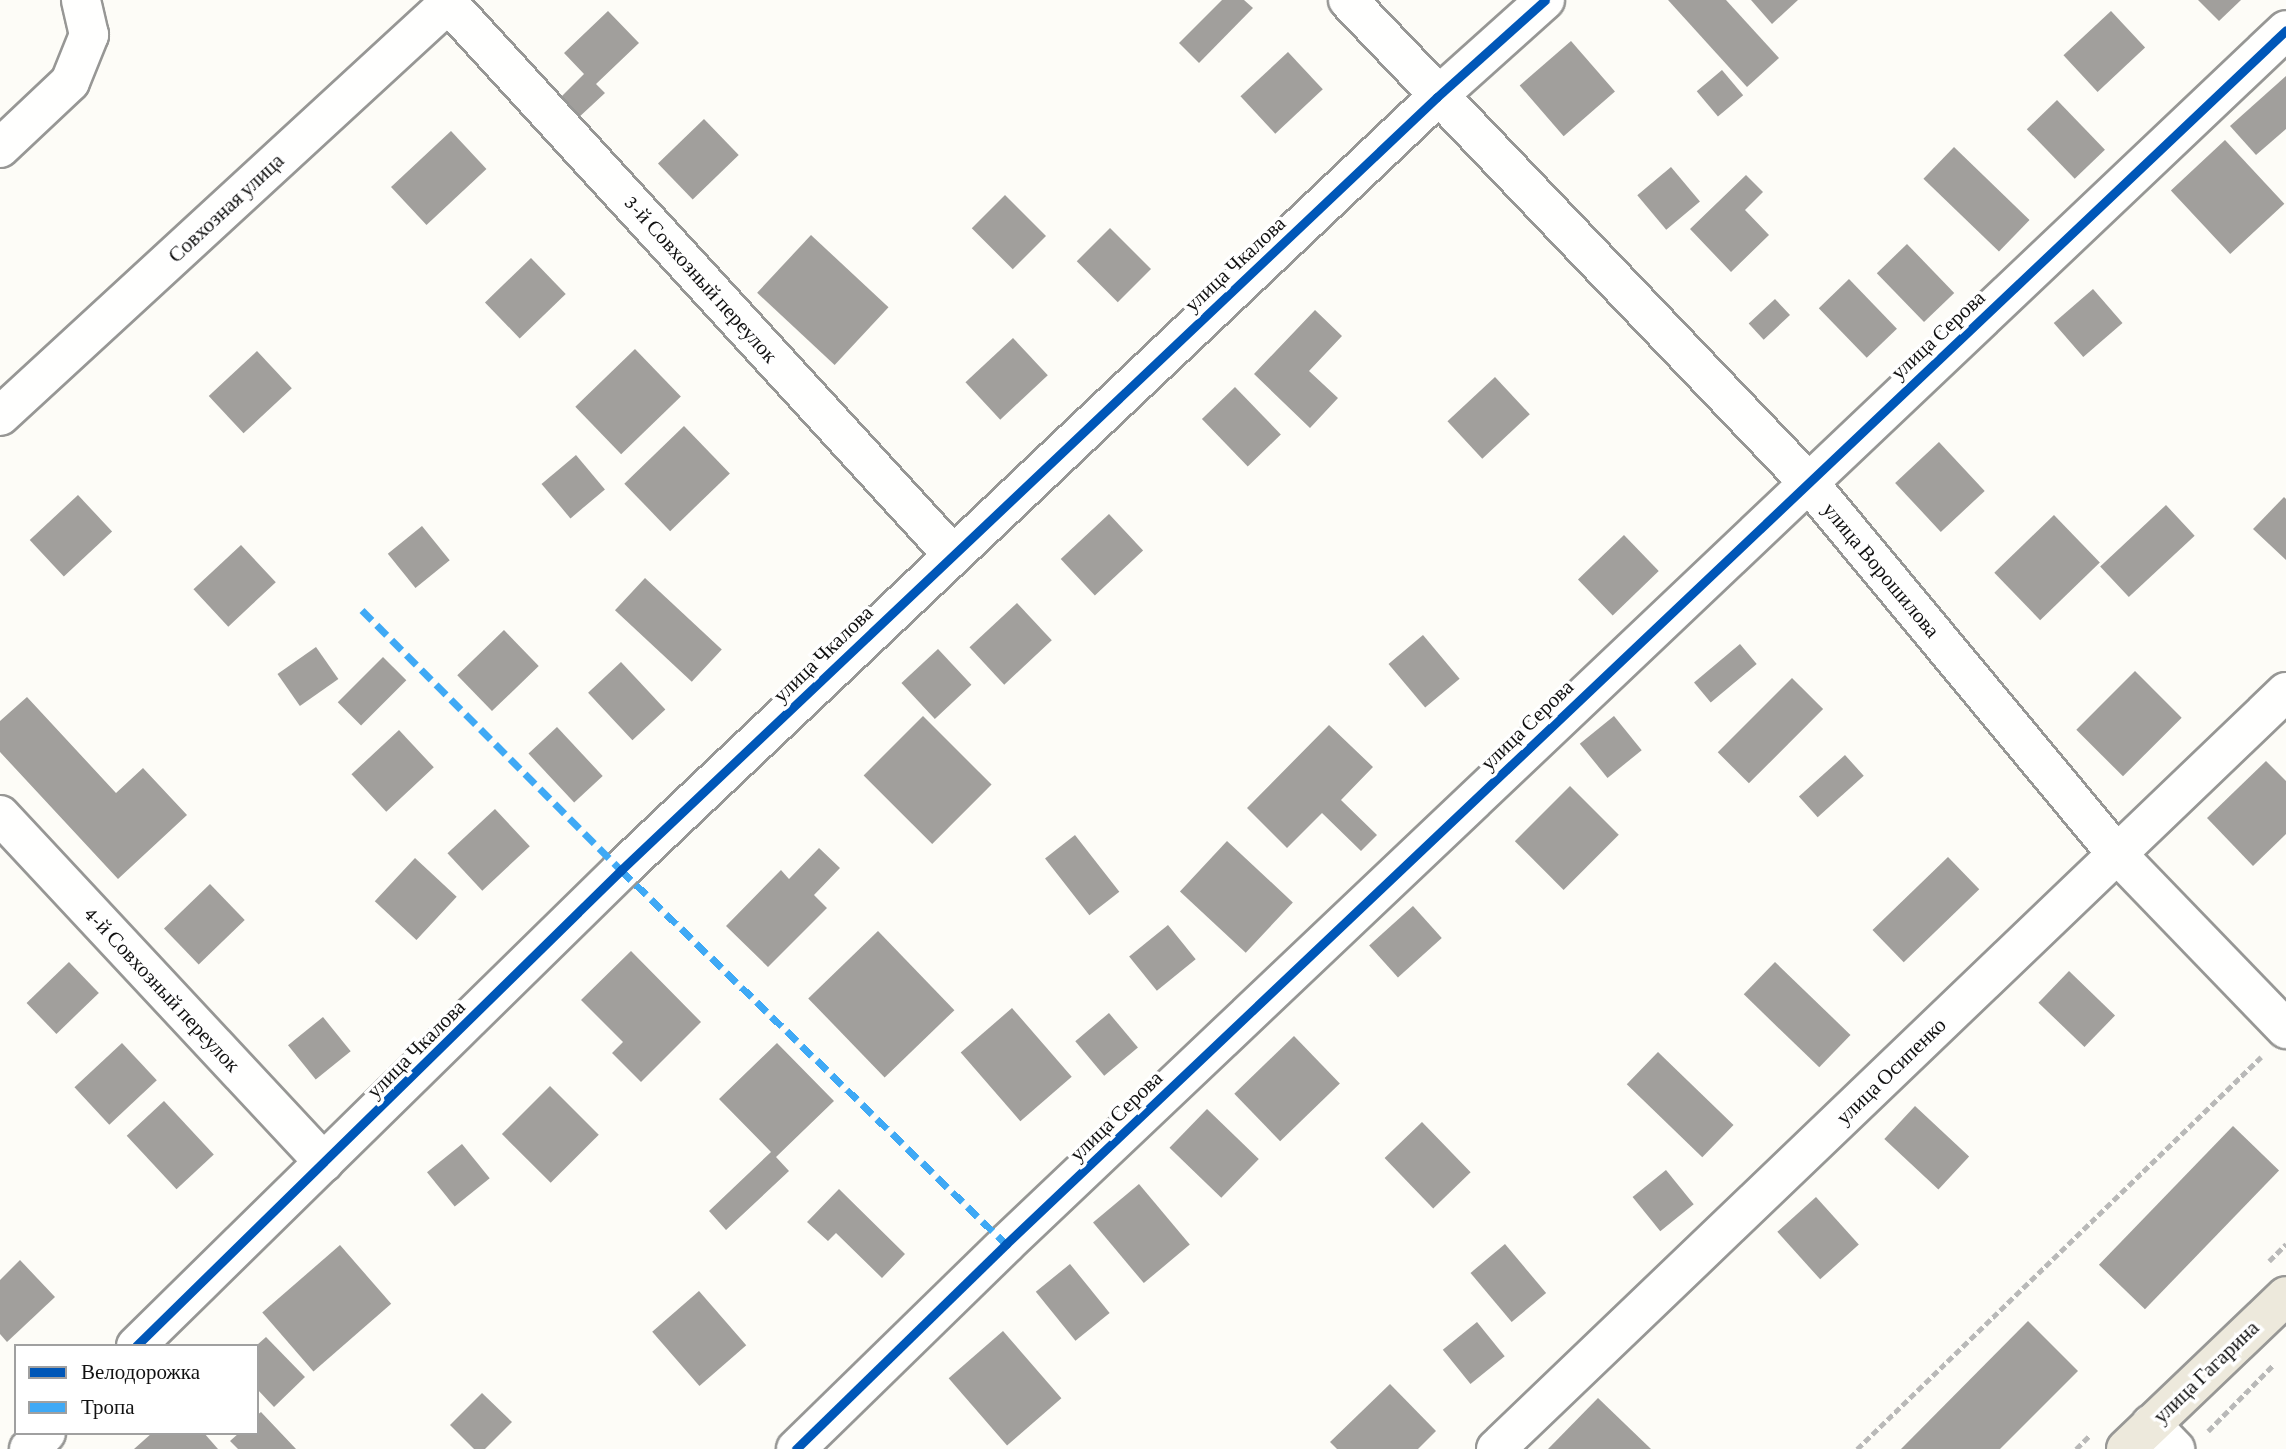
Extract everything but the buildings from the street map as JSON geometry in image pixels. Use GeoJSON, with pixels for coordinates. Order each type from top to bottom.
{"type":"FeatureCollection","features":[{"type":"Feature","properties":{"kind":"main road","name":"улица Гагарина"},"geometry":{"type":"LineString","coordinates":[[2163,1440],[2283,1306]]}},
{"type":"Feature","properties":{"kind":"street"},"geometry":{"type":"LineString","coordinates":[[0,148],[70,82],[89,35],[81,0]]}},
{"type":"Feature","properties":{"kind":"street","name":"улица Ворошилова"},"geometry":{"type":"LineString","coordinates":[[1348,0],[1437,97],[1808,482],[2118,855],[2276,1040]]}},
{"type":"Feature","properties":{"kind":"street","name":"улица Чкалова"},"geometry":{"type":"LineString","coordinates":[[138,1344],[621,870],[1437,97],[1545,0]]}},
{"type":"Feature","properties":{"kind":"street","name":"Совхозная улица"},"geometry":{"type":"LineString","coordinates":[[0,416],[450,2]]}},
{"type":"Feature","properties":{"kind":"street","name":"3-й Совхозный переулок"},"geometry":{"type":"LineString","coordinates":[[450,2],[953,555]]}},
{"type":"Feature","properties":{"kind":"street","name":"улица Серова"},"geometry":{"type":"LineString","coordinates":[[796,1449],[1006,1244],[2286,30]]}},
{"type":"Feature","properties":{"kind":"street","name":"улица Осипенко"},"geometry":{"type":"LineString","coordinates":[[1496,1449],[2286,692]]}},
{"type":"Feature","properties":{"kind":"street","name":"4-й Совхозный переулок"},"geometry":{"type":"LineString","coordinates":[[0,816],[324,1163]]}},
{"type":"Feature","properties":{"kind":"street"},"geometry":{"type":"LineString","coordinates":[[29,1449],[44,1435]]}},
{"type":"Feature","properties":{"kind":"path"},"geometry":{"type":"LineString","coordinates":[[1857,1449],[2276,1040]]}},
{"type":"Feature","properties":{"kind":"path"},"geometry":{"type":"LineString","coordinates":[[2163,1440],[2276,1362]]}},
{"type":"Feature","properties":{"kind":"marked path"},"geometry":{"type":"LineString","coordinates":[[362,610],[621,870],[1006,1244]]}},
{"type":"Feature","properties":{"kind":"cycle path"},"geometry":{"type":"LineString","coordinates":[[138,1344],[621,870],[1437,97],[1545,0]]}},
{"type":"Feature","properties":{"kind":"cycle path"},"geometry":{"type":"LineString","coordinates":[[796,1449],[1006,1244],[2286,30]]}}]}
